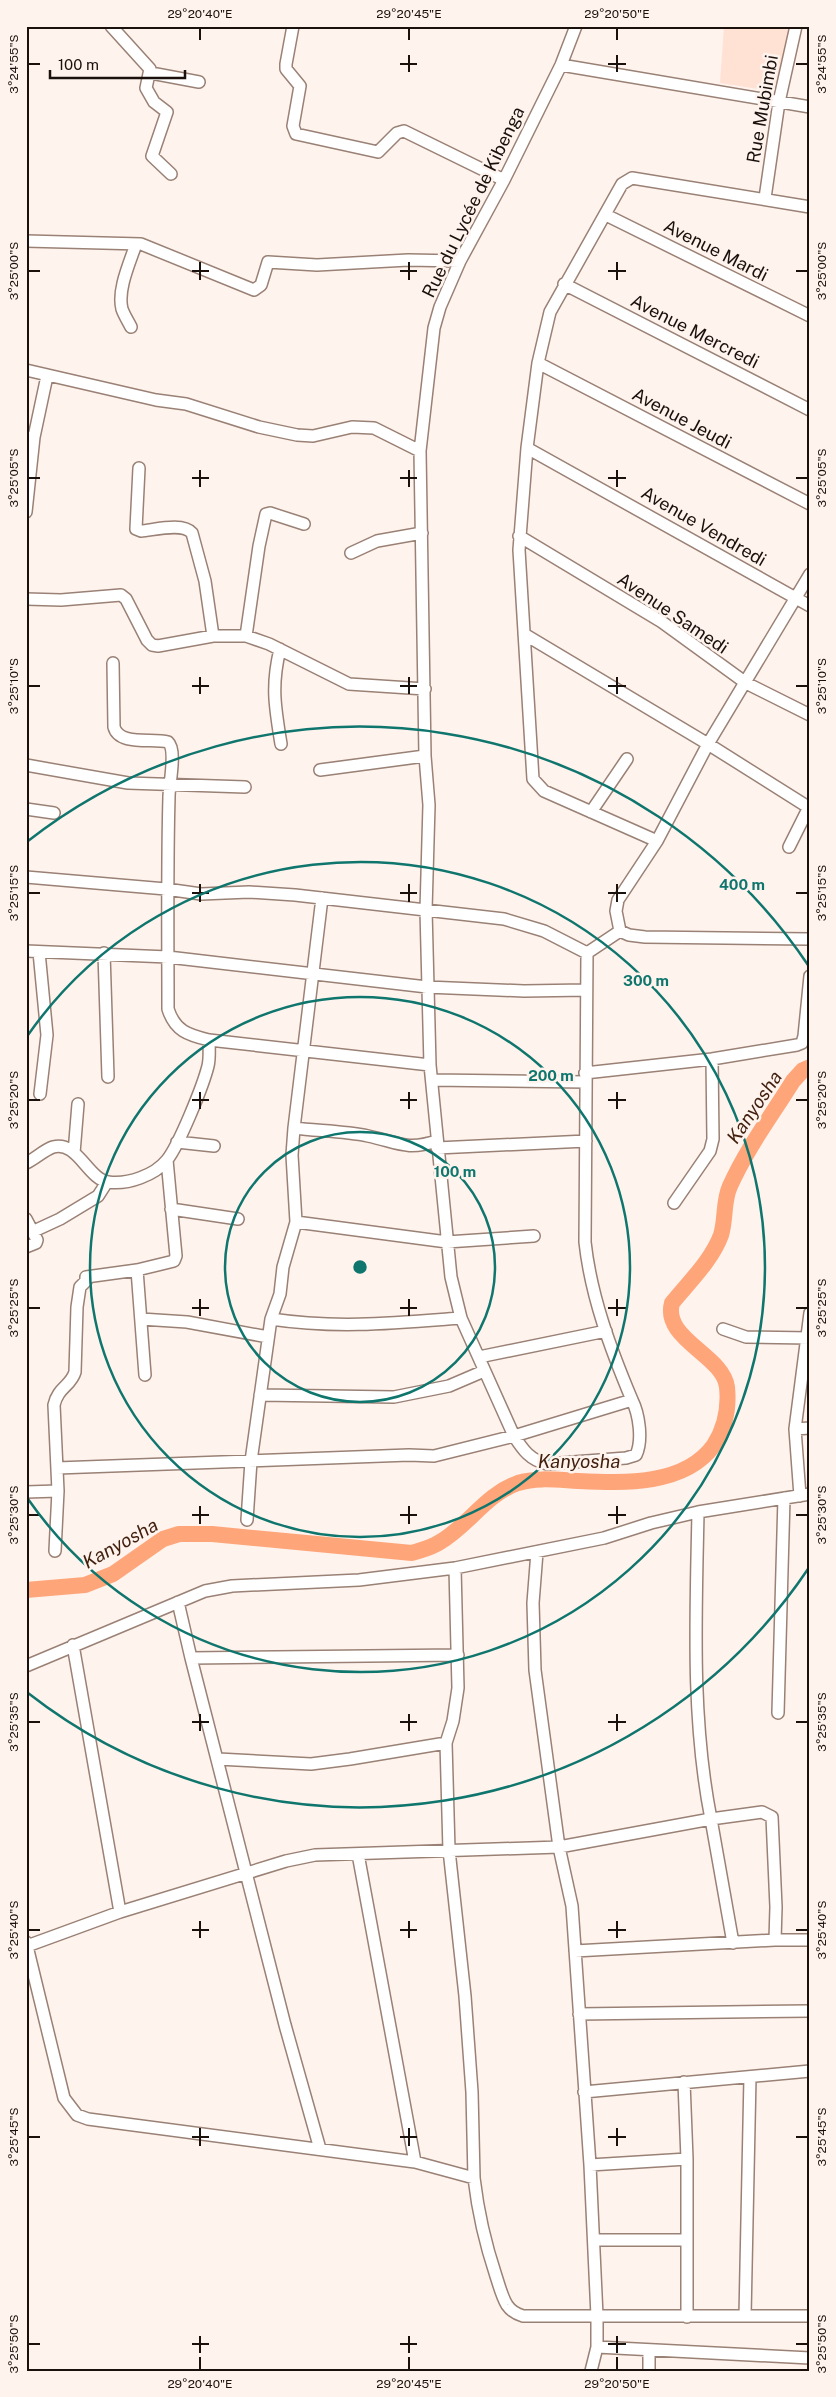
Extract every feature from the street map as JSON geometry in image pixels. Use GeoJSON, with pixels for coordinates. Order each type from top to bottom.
{"type":"FeatureCollection","features":[{"type":"Feature","properties":{"kind":"street"},"geometry":{"type":"LineString","coordinates":[[111,26],[148,66],[151,73],[146,88],[154,102],[168,112],[152,156],[171,174]]}},
{"type":"Feature","properties":{"kind":"street"},"geometry":{"type":"LineString","coordinates":[[293,26],[286,69],[300,86],[293,126],[296,134],[378,152],[397,133],[402,131],[504,180]]}},
{"type":"Feature","properties":{"kind":"street","name":"Rue du Lycée de Kibenga"},"geometry":{"type":"LineString","coordinates":[[576,26],[561,65],[504,180],[460,261],[440,306],[434,328],[420,451],[425,756],[429,805],[426,910],[430,1065],[451,1277],[461,1318],[514,1436],[525,1453],[535,1461],[547,1464],[626,1458],[636,1455],[638,1411],[632,1400]]}},
{"type":"Feature","properties":{"kind":"street","name":"Rue Mubimbi"},"geometry":{"type":"LineString","coordinates":[[765,198],[779,102],[796,26]]}},
{"type":"Feature","properties":{"kind":"street"},"geometry":{"type":"LineString","coordinates":[[561,65],[810,107]]}},
{"type":"Feature","properties":{"kind":"street"},"geometry":{"type":"LineString","coordinates":[[151,73],[199,82]]}},
{"type":"Feature","properties":{"kind":"street"},"geometry":{"type":"LineString","coordinates":[[657,841],[544,790],[533,779],[519,565],[519,536],[527,448],[538,362],[546,325],[564,284],[622,184],[632,178],[765,198],[810,207]]}},
{"type":"Feature","properties":{"kind":"street","name":"Avenue Mardi"},"geometry":{"type":"LineString","coordinates":[[606,214],[810,316]]}},
{"type":"Feature","properties":{"kind":"street"},"geometry":{"type":"LineString","coordinates":[[26,241],[136,244],[254,290],[261,285],[268,262],[317,265],[408,260],[460,261]]}},
{"type":"Feature","properties":{"kind":"street"},"geometry":{"type":"LineString","coordinates":[[131,327],[122,310],[122,301],[124,286],[136,244]]}},
{"type":"Feature","properties":{"kind":"street","name":"Avenue Mercredi"},"geometry":{"type":"LineString","coordinates":[[564,284],[810,410]]}},
{"type":"Feature","properties":{"kind":"street","name":"Avenue Jeudi"},"geometry":{"type":"LineString","coordinates":[[538,362],[810,504]]}},
{"type":"Feature","properties":{"kind":"street"},"geometry":{"type":"LineString","coordinates":[[26,370],[156,400],[186,404],[259,427],[297,435],[313,436],[352,427],[374,428],[420,451]]}},
{"type":"Feature","properties":{"kind":"street"},"geometry":{"type":"LineString","coordinates":[[26,512],[30,437],[47,376]]}},
{"type":"Feature","properties":{"kind":"street","name":"Avenue Vendredi"},"geometry":{"type":"LineString","coordinates":[[527,448],[652,516],[810,606]]}},
{"type":"Feature","properties":{"kind":"street"},"geometry":{"type":"LineString","coordinates":[[139,468],[136,529],[141,532],[182,528],[189,529],[192,533],[205,581],[213,636]]}},
{"type":"Feature","properties":{"kind":"street"},"geometry":{"type":"LineString","coordinates":[[246,636],[257,555],[266,514],[270,513],[304,524]]}},
{"type":"Feature","properties":{"kind":"street"},"geometry":{"type":"LineString","coordinates":[[351,553],[377,541],[422,533]]}},
{"type":"Feature","properties":{"kind":"street","name":"Avenue Samedi"},"geometry":{"type":"LineString","coordinates":[[519,536],[662,622],[746,683],[810,715]]}},
{"type":"Feature","properties":{"kind":"street"},"geometry":{"type":"LineString","coordinates":[[620,931],[616,911],[618,900],[657,841],[708,744],[810,574]]}},
{"type":"Feature","properties":{"kind":"street"},"geometry":{"type":"LineString","coordinates":[[26,599],[60,600],[121,595],[126,599],[147,640],[152,645],[158,646],[213,636],[246,636],[280,649],[349,684],[425,689]]}},
{"type":"Feature","properties":{"kind":"street"},"geometry":{"type":"LineString","coordinates":[[524,634],[809,806],[789,847]]}},
{"type":"Feature","properties":{"kind":"street"},"geometry":{"type":"LineString","coordinates":[[280,649],[274,681],[274,697],[281,744]]}},
{"type":"Feature","properties":{"kind":"street"},"geometry":{"type":"LineString","coordinates":[[113,664],[114,727],[117,734],[123,738],[170,743],[173,752],[169,785],[166,889],[168,1009],[171,1020],[189,1036],[209,1040],[430,1065]]}},
{"type":"Feature","properties":{"kind":"street"},"geometry":{"type":"LineString","coordinates":[[320,770],[425,756]]}},
{"type":"Feature","properties":{"kind":"street"},"geometry":{"type":"LineString","coordinates":[[591,812],[627,759]]}},
{"type":"Feature","properties":{"kind":"street"},"geometry":{"type":"LineString","coordinates":[[26,766],[121,782],[245,787]]}},
{"type":"Feature","properties":{"kind":"street"},"geometry":{"type":"LineString","coordinates":[[26,809],[54,813]]}},
{"type":"Feature","properties":{"kind":"street"},"geometry":{"type":"LineString","coordinates":[[26,876],[81,883],[166,889],[187,893],[271,893],[504,919],[544,931],[587,953]]}},
{"type":"Feature","properties":{"kind":"street"},"geometry":{"type":"LineString","coordinates":[[246,1520],[251,1461],[271,1318],[280,1294],[283,1267],[296,1222],[292,1155],[294,1128],[322,898]]}},
{"type":"Feature","properties":{"kind":"street"},"geometry":{"type":"LineString","coordinates":[[620,931],[629,935],[645,937],[810,939]]}},
{"type":"Feature","properties":{"kind":"street"},"geometry":{"type":"LineString","coordinates":[[587,953],[620,931]]}},
{"type":"Feature","properties":{"kind":"street"},"geometry":{"type":"LineString","coordinates":[[26,952],[104,953],[168,957],[427,987],[524,991],[586,990]]}},
{"type":"Feature","properties":{"kind":"street"},"geometry":{"type":"LineString","coordinates":[[39,952],[46,1036],[40,1094]]}},
{"type":"Feature","properties":{"kind":"street"},"geometry":{"type":"LineString","coordinates":[[104,953],[108,1077]]}},
{"type":"Feature","properties":{"kind":"street"},"geometry":{"type":"LineString","coordinates":[[57,1468],[409,1455],[434,1456],[514,1436],[632,1400],[606,1331],[588,1266],[586,1250],[587,953]]}},
{"type":"Feature","properties":{"kind":"street"},"geometry":{"type":"LineString","coordinates":[[432,1080],[586,1077],[788,1047],[802,1042],[810,976]]}},
{"type":"Feature","properties":{"kind":"street"},"geometry":{"type":"LineString","coordinates":[[26,1163],[52,1148],[59,1147],[74,1153],[94,1174],[107,1182],[128,1181],[154,1172],[167,1160],[177,1142],[206,1072],[209,1040]]}},
{"type":"Feature","properties":{"kind":"street"},"geometry":{"type":"LineString","coordinates":[[674,1203],[710,1151],[712,1139],[712,1059]]}},
{"type":"Feature","properties":{"kind":"street"},"geometry":{"type":"LineString","coordinates":[[74,1153],[78,1104]]}},
{"type":"Feature","properties":{"kind":"street"},"geometry":{"type":"LineString","coordinates":[[294,1128],[368,1136],[402,1146],[586,1142]]}},
{"type":"Feature","properties":{"kind":"street"},"geometry":{"type":"LineString","coordinates":[[177,1142],[214,1146]]}},
{"type":"Feature","properties":{"kind":"street"},"geometry":{"type":"LineString","coordinates":[[55,1550],[58,1491],[54,1405],[58,1392],[73,1377],[75,1372],[77,1307],[80,1287],[86,1281],[86,1277],[137,1270],[174,1261],[176,1256],[167,1160]]}},
{"type":"Feature","properties":{"kind":"street"},"geometry":{"type":"LineString","coordinates":[[34,1231],[60,1219],[98,1196],[107,1182]]}},
{"type":"Feature","properties":{"kind":"street"},"geometry":{"type":"LineString","coordinates":[[171,1209],[238,1219]]}},
{"type":"Feature","properties":{"kind":"street"},"geometry":{"type":"LineString","coordinates":[[26,1219],[34,1231],[36,1243],[26,1247]]}},
{"type":"Feature","properties":{"kind":"street"},"geometry":{"type":"LineString","coordinates":[[296,1222],[447,1242],[534,1236]]}},
{"type":"Feature","properties":{"kind":"street"},"geometry":{"type":"LineString","coordinates":[[137,1270],[145,1374]]}},
{"type":"Feature","properties":{"kind":"street"},"geometry":{"type":"LineString","coordinates":[[26,1666],[205,1591],[232,1586],[359,1580],[455,1568],[604,1538],[651,1523],[698,1512],[805,1495],[796,1429],[810,1313]]}},
{"type":"Feature","properties":{"kind":"street"},"geometry":{"type":"LineString","coordinates":[[271,1318],[310,1324],[352,1325],[401,1324],[461,1318]]}},
{"type":"Feature","properties":{"kind":"street"},"geometry":{"type":"LineString","coordinates":[[141,1319],[187,1322],[268,1337]]}},
{"type":"Feature","properties":{"kind":"street"},"geometry":{"type":"LineString","coordinates":[[722,1329],[746,1338],[807,1338]]}},
{"type":"Feature","properties":{"kind":"street"},"geometry":{"type":"LineString","coordinates":[[479,1357],[606,1331]]}},
{"type":"Feature","properties":{"kind":"street"},"geometry":{"type":"LineString","coordinates":[[260,1395],[394,1397],[449,1386],[484,1371]]}},
{"type":"Feature","properties":{"kind":"street"},"geometry":{"type":"LineString","coordinates":[[796,1429],[810,1428]]}},
{"type":"Feature","properties":{"kind":"street"},"geometry":{"type":"LineString","coordinates":[[26,1492],[58,1491]]}},
{"type":"Feature","properties":{"kind":"street"},"geometry":{"type":"LineString","coordinates":[[778,1713],[784,1498]]}},
{"type":"Feature","properties":{"kind":"street"},"geometry":{"type":"LineString","coordinates":[[698,1512],[696,1637],[698,1734],[702,1775],[733,1943]]}},
{"type":"Feature","properties":{"kind":"street"},"geometry":{"type":"LineString","coordinates":[[537,1552],[533,1603],[535,1670],[559,1847],[572,1906],[590,2166],[597,2316],[597,2347],[591,2371]]}},
{"type":"Feature","properties":{"kind":"street"},"geometry":{"type":"LineString","coordinates":[[455,1568],[458,1688],[453,1721],[446,1743],[449,1850],[467,2025],[472,2092],[474,2178],[478,2214],[485,2243],[507,2306],[513,2313],[523,2316],[810,2316]]}},
{"type":"Feature","properties":{"kind":"street"},"geometry":{"type":"LineString","coordinates":[[178,1602],[246,1873],[320,2150]]}},
{"type":"Feature","properties":{"kind":"street"},"geometry":{"type":"LineString","coordinates":[[73,1646],[120,1912]]}},
{"type":"Feature","properties":{"kind":"street"},"geometry":{"type":"LineString","coordinates":[[191,1658],[458,1655]]}},
{"type":"Feature","properties":{"kind":"street"},"geometry":{"type":"LineString","coordinates":[[218,1759],[311,1764],[446,1743]]}},
{"type":"Feature","properties":{"kind":"street"},"geometry":{"type":"LineString","coordinates":[[474,2178],[415,2162],[88,2119],[77,2115],[64,2098],[27,1944],[120,1912],[246,1873],[315,1855],[559,1847],[711,1819],[762,1812],[772,1817],[776,1907],[775,1940]]}},
{"type":"Feature","properties":{"kind":"street"},"geometry":{"type":"LineString","coordinates":[[358,1854],[415,2162]]}},
{"type":"Feature","properties":{"kind":"street"},"geometry":{"type":"LineString","coordinates":[[575,1951],[775,1940],[810,1940]]}},
{"type":"Feature","properties":{"kind":"street"},"geometry":{"type":"LineString","coordinates":[[578,2014],[810,2011]]}},
{"type":"Feature","properties":{"kind":"street"},"geometry":{"type":"LineString","coordinates":[[584,2092],[810,2071]]}},
{"type":"Feature","properties":{"kind":"street"},"geometry":{"type":"LineString","coordinates":[[745,2316],[750,2077]]}},
{"type":"Feature","properties":{"kind":"street"},"geometry":{"type":"LineString","coordinates":[[684,2082],[687,2160],[687,2317]]}},
{"type":"Feature","properties":{"kind":"street"},"geometry":{"type":"LineString","coordinates":[[590,2166],[687,2160]]}},
{"type":"Feature","properties":{"kind":"street"},"geometry":{"type":"LineString","coordinates":[[594,2240],[687,2240]]}},
{"type":"Feature","properties":{"kind":"street"},"geometry":{"type":"LineString","coordinates":[[597,2347],[810,2358]]}},
{"type":"Feature","properties":{"kind":"street"},"geometry":{"type":"LineString","coordinates":[[649,2350],[649,2371]]}},
{"type":"Feature","properties":{"kind":"shaded area"},"geometry":{"type":"Polygon","coordinates":[[[724,26],[792,26],[777,92],[720,83],[724,26]]]}},
{"type":"Feature","properties":{"kind":"waterway","name":"Kanyosha"},"geometry":{"type":"LineString","coordinates":[[26,1590],[85,1585],[113,1574],[163,1539],[179,1534],[212,1534],[412,1553],[440,1542],[460,1528],[496,1495],[518,1483],[540,1479],[614,1482],[652,1479],[670,1475],[687,1468],[702,1458],[714,1445],[721,1432],[727,1410],[727,1387],[723,1376],[715,1365],[684,1337],[676,1327],[671,1316],[672,1303],[700,1270],[717,1244],[723,1229],[728,1192],[744,1158],[793,1081],[803,1070],[810,1067]]}}]}
